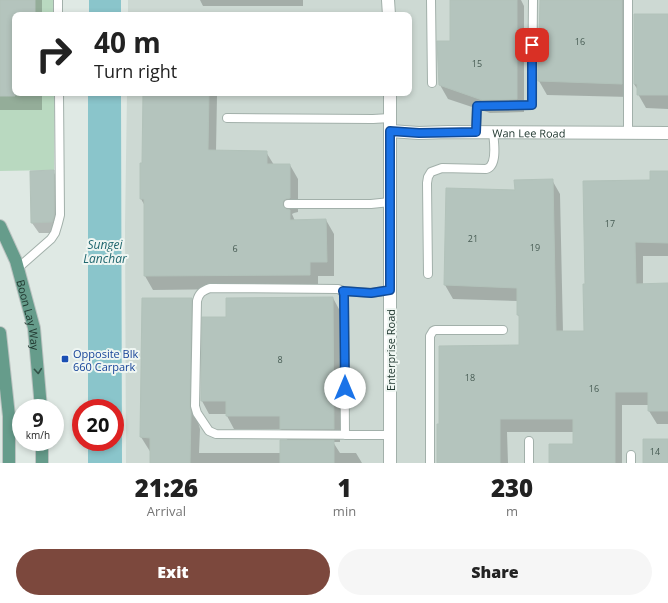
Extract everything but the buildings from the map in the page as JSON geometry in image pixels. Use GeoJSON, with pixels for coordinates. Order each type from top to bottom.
{"type":"FeatureCollection","features":[{"type":"Feature","properties":{"kind":"main road","name":"Boon Lay Way"},"geometry":{"type":"LineString","coordinates":[[0,226],[16,260],[34,328],[40,399]]}},
{"type":"Feature","properties":{"kind":"main road"},"geometry":{"type":"LineString","coordinates":[[0,333],[9,416],[9,463]]}},
{"type":"Feature","properties":{"kind":"main road"},"geometry":{"type":"LineString","coordinates":[[42,451],[42,463]]}},
{"type":"Feature","properties":{"kind":"street"},"geometry":{"type":"LineString","coordinates":[[388,0],[389,12]]}},
{"type":"Feature","properties":{"kind":"street","name":"Enterprise Road"},"geometry":{"type":"LineString","coordinates":[[390,96],[390,463]]}},
{"type":"Feature","properties":{"kind":"street","name":"Wan Lee Road"},"geometry":{"type":"LineString","coordinates":[[390,131],[419,133],[668,133]]}},
{"type":"Feature","properties":{"kind":"lane"},"geometry":{"type":"LineString","coordinates":[[58,0],[58,12]]}},
{"type":"Feature","properties":{"kind":"lane"},"geometry":{"type":"LineString","coordinates":[[431,0],[432,83]]}},
{"type":"Feature","properties":{"kind":"lane"},"geometry":{"type":"LineString","coordinates":[[476,132],[477,106],[532,105],[533,0]]}},
{"type":"Feature","properties":{"kind":"lane"},"geometry":{"type":"LineString","coordinates":[[628,0],[628,133]]}},
{"type":"Feature","properties":{"kind":"lane"},"geometry":{"type":"LineString","coordinates":[[18,268],[51,240],[55,233],[60,215],[59,96]]}},
{"type":"Feature","properties":{"kind":"lane"},"geometry":{"type":"LineString","coordinates":[[227,118],[390,118]]}},
{"type":"Feature","properties":{"kind":"lane"},"geometry":{"type":"LineString","coordinates":[[428,274],[428,177],[431,172],[442,168],[490,168],[494,157],[493,132]]}},
{"type":"Feature","properties":{"kind":"lane"},"geometry":{"type":"LineString","coordinates":[[288,204],[371,204],[390,202]]}},
{"type":"Feature","properties":{"kind":"lane"},"geometry":{"type":"LineString","coordinates":[[390,290],[371,293],[338,290],[210,288],[205,290],[198,296],[197,301],[195,406],[197,413],[209,431],[216,434],[390,435]]}},
{"type":"Feature","properties":{"kind":"lane"},"geometry":{"type":"LineString","coordinates":[[343,291],[345,435]]}},
{"type":"Feature","properties":{"kind":"lane"},"geometry":{"type":"LineString","coordinates":[[430,463],[430,336],[432,331],[503,330]]}},
{"type":"Feature","properties":{"kind":"lane"},"geometry":{"type":"LineString","coordinates":[[529,441],[529,463]]}},
{"type":"Feature","properties":{"kind":"shaded area"},"geometry":{"type":"Polygon","coordinates":[[[128,0],[668,0],[668,463],[126,463],[125,226],[127,96],[412,96],[412,12],[128,12],[128,0]]]}},
{"type":"Feature","properties":{"kind":"green space"},"geometry":{"type":"Polygon","coordinates":[[[0,0],[54,0],[54,12],[12,12],[12,96],[54,96],[54,170],[0,171],[0,0]]]}},
{"type":"Feature","properties":{"kind":"water"},"geometry":{"type":"Polygon","coordinates":[[[89,0],[121,0],[121,12],[89,12],[89,0]]]}},
{"type":"Feature","properties":{"kind":"water","name":"Sungei Lanchar"},"geometry":{"type":"Polygon","coordinates":[[[88,96],[121,96],[122,399],[88,399],[88,96]]]}},
{"type":"Feature","properties":{"kind":"water","name":"Sungei Lanchar"},"geometry":{"type":"Polygon","coordinates":[[[88,451],[122,451],[122,463],[88,463],[88,451]]]}},
{"type":"Feature","properties":{"kind":"place","name":"Opposite Blk 660 Carpark"},"geometry":{"type":"Point","coordinates":[65,359]}},
{"type":"Feature","properties":{"kind":"route"},"geometry":{"type":"LineString","coordinates":[[345,388],[343,291],[371,293],[390,290],[390,131],[419,133],[476,132],[477,106],[532,105],[532,45]]}}]}
